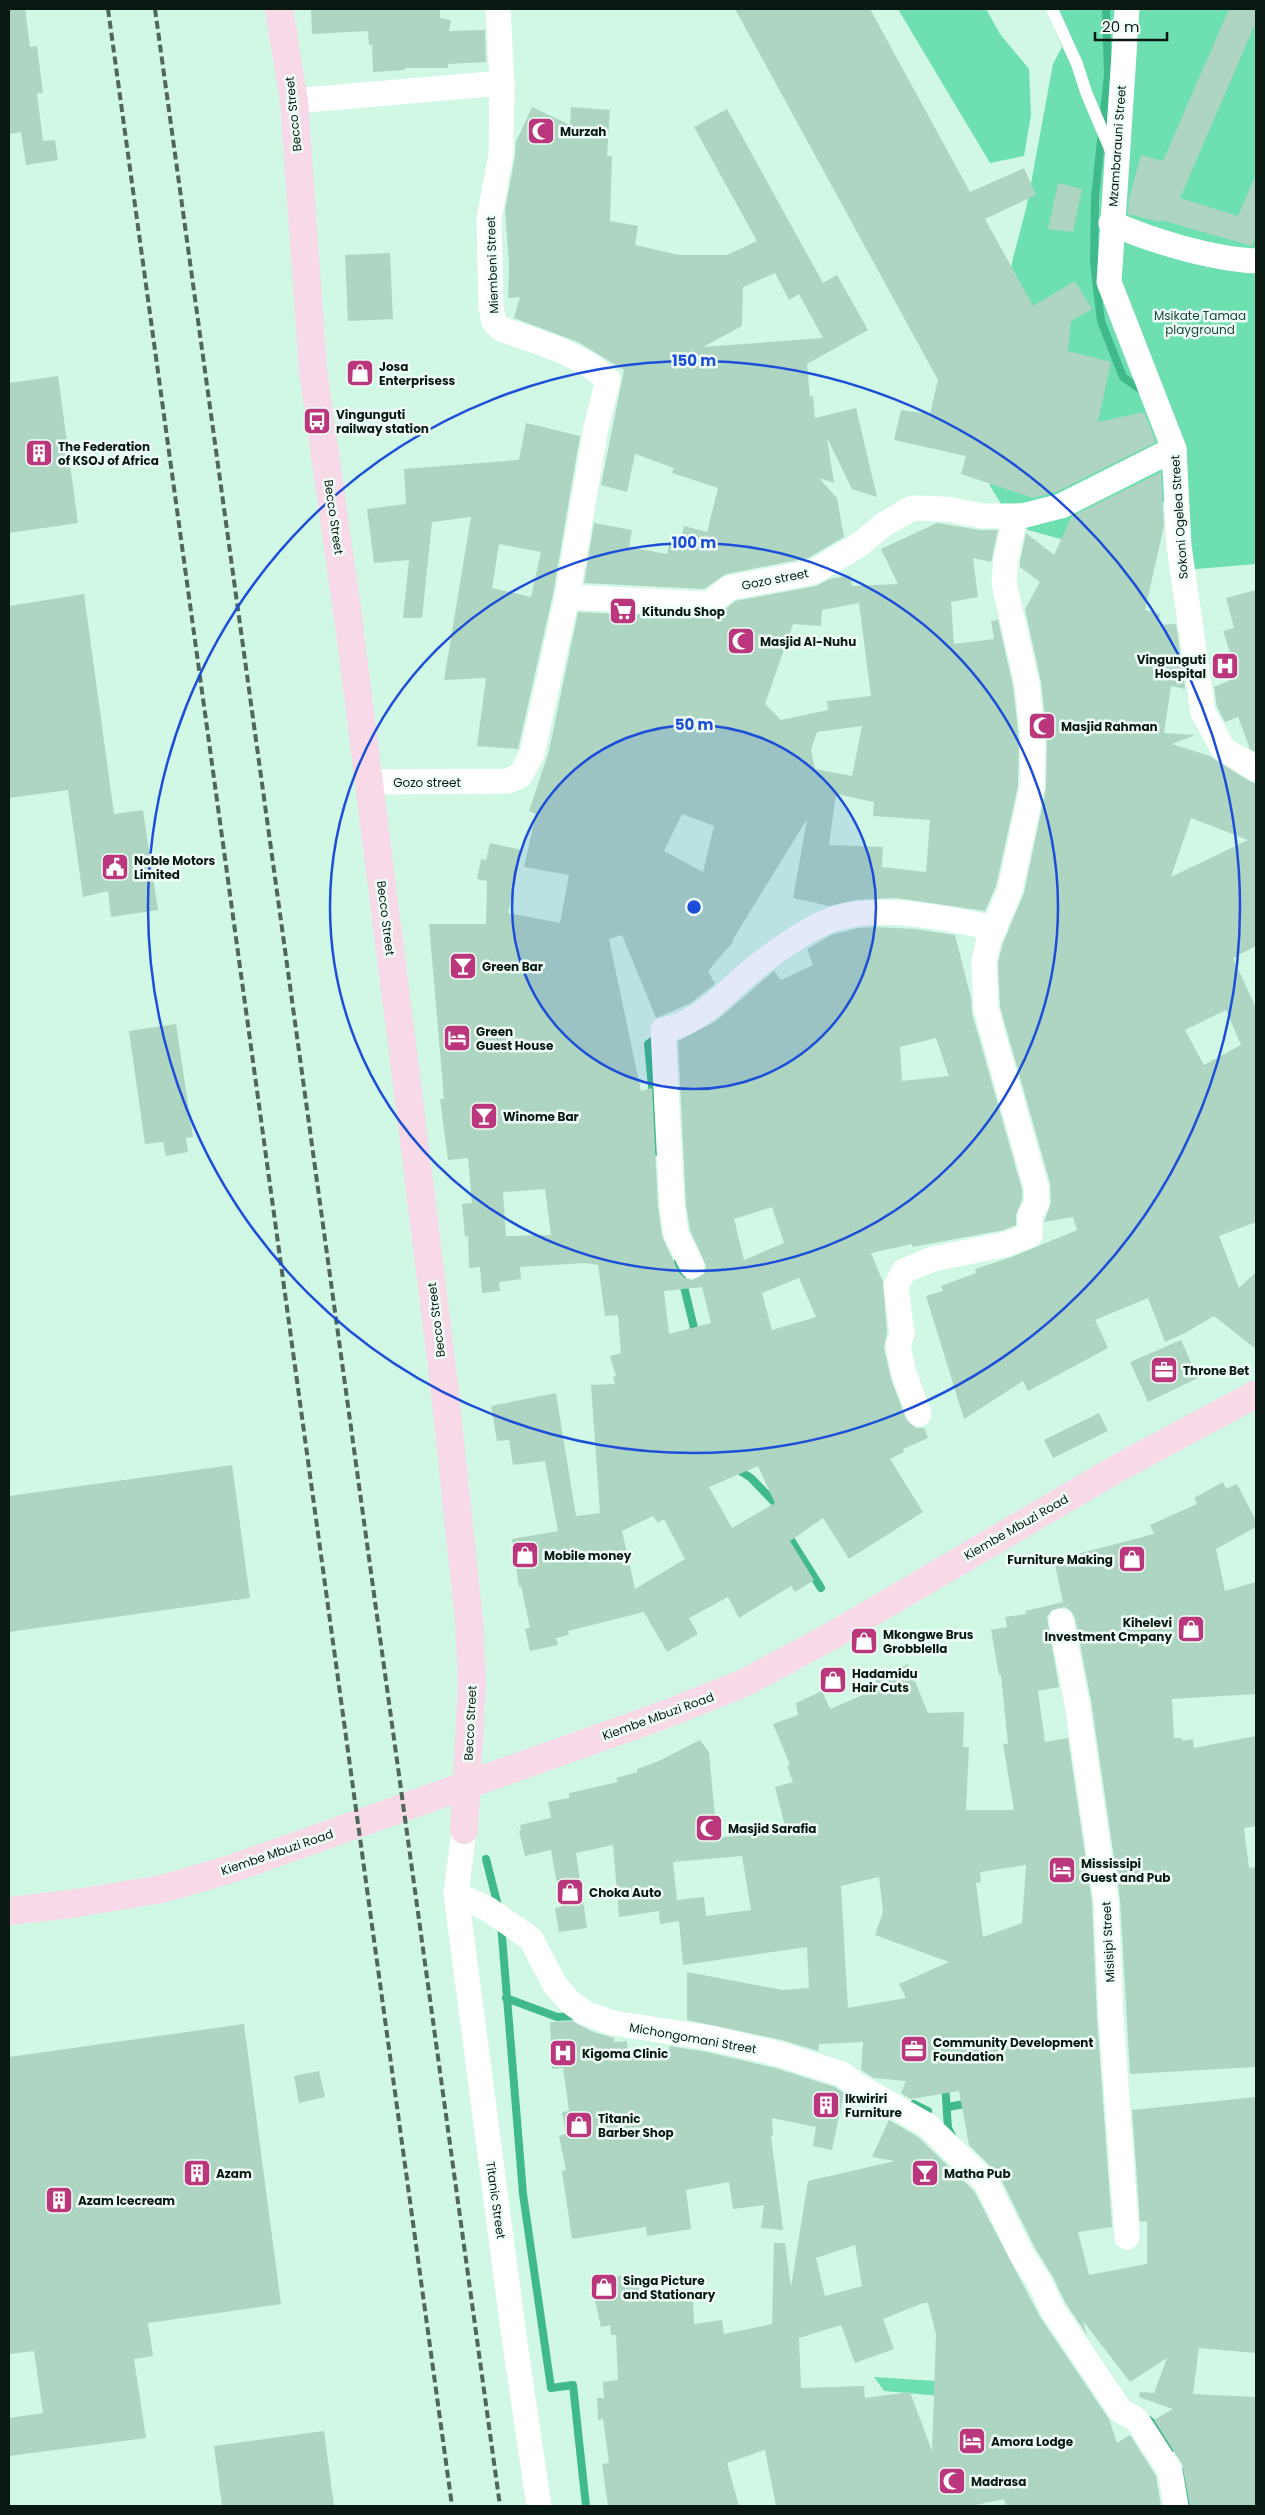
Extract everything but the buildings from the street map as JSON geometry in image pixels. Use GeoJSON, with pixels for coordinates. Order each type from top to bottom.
{"type":"FeatureCollection","features":[{"type":"Feature","properties":{"kind":"street","name":"Becco Street"},"geometry":{"type":"LineString","coordinates":[[279,9],[294,101],[313,370],[348,617],[440,1355],[469,1621],[472,1682],[464,1830]]}},
{"type":"Feature","properties":{"kind":"street","name":"Miembeni Street"},"geometry":{"type":"LineString","coordinates":[[498,9],[502,83],[501,154],[489,219],[491,307],[494,322],[501,329],[559,349],[601,372],[608,380],[596,428],[567,597]]}},
{"type":"Feature","properties":{"kind":"street","name":"Mzambarauni Street"},"geometry":{"type":"LineString","coordinates":[[1127,9],[1112,223],[1230,260],[1256,261]]}},
{"type":"Feature","properties":{"kind":"street"},"geometry":{"type":"LineString","coordinates":[[294,101],[502,83]]}},
{"type":"Feature","properties":{"kind":"street","name":"Sokoni Ogelea Street"},"geometry":{"type":"LineString","coordinates":[[1112,223],[1109,282],[1174,449],[1179,546],[1203,712],[1223,749],[1256,768]]}},
{"type":"Feature","properties":{"kind":"street","name":"Gozo street"},"geometry":{"type":"LineString","coordinates":[[368,782],[507,781],[520,776],[532,754],[567,597],[709,604],[729,588],[813,572],[859,546],[884,525],[912,508],[946,509],[983,516],[1019,516],[1061,506],[1174,449]]}},
{"type":"Feature","properties":{"kind":"street"},"geometry":{"type":"LineString","coordinates":[[919,1414],[904,1374],[898,1345],[902,1334],[896,1286],[904,1271],[933,1258],[1008,1244],[1030,1235],[1030,1215],[1037,1203],[1036,1186],[986,1009],[984,962],[989,939],[1010,890],[1032,788],[1033,739],[1027,684],[1004,583],[1009,539],[1015,518],[1019,516]]}},
{"type":"Feature","properties":{"kind":"street"},"geometry":{"type":"LineString","coordinates":[[692,1266],[676,1234],[672,1206],[663,1030],[674,1028],[712,1005],[764,959],[837,918],[858,914],[913,913],[995,928]]}},
{"type":"Feature","properties":{"kind":"street","name":"Kiembe Mbuzi Road"},"geometry":{"type":"LineString","coordinates":[[9,1911],[71,1904],[162,1889],[231,1869],[522,1764],[662,1716],[744,1683],[837,1633],[1110,1473],[1256,1394]]}},
{"type":"Feature","properties":{"kind":"street","name":"Misisipi Street"},"geometry":{"type":"LineString","coordinates":[[1061,1621],[1077,1703],[1106,1901],[1127,2237]]}},
{"type":"Feature","properties":{"kind":"street"},"geometry":{"type":"LineString","coordinates":[[456,1894],[464,1830]]}},
{"type":"Feature","properties":{"kind":"street","name":"Titanic Street"},"geometry":{"type":"LineString","coordinates":[[456,1894],[514,2337],[539,2506]]}},
{"type":"Feature","properties":{"kind":"street","name":"Michongomani Street"},"geometry":{"type":"LineString","coordinates":[[456,1894],[488,1909],[532,1939],[555,1985],[570,2002],[585,2013],[613,2024],[710,2038],[779,2054],[842,2074],[855,2084],[927,2126],[986,2182],[1022,2255],[1041,2285],[1052,2308],[1120,2410],[1137,2420],[1170,2472],[1176,2506]]}},
{"type":"Feature","properties":{"kind":"lane"},"geometry":{"type":"LineString","coordinates":[[1052,9],[1078,64],[1086,92],[1113,154],[1115,166]]}},
{"type":"Feature","properties":{"kind":"green space"},"geometry":{"type":"Polygon","coordinates":[[[898,9],[986,9],[1000,34],[1029,69],[1031,115],[1024,156],[990,163],[898,9]]]}},
{"type":"Feature","properties":{"kind":"green space","name":"Msikate Tamaa playground"},"geometry":{"type":"Polygon","coordinates":[[[1046,9],[1256,9],[1256,564],[1184,570],[1184,494],[1068,541],[1028,530],[1015,518],[1013,523],[990,486],[991,440],[1004,307],[1013,258],[1027,205],[1053,64],[1062,47],[1046,9]]]}},
{"type":"Feature","properties":{"kind":"green space"},"geometry":{"type":"Polygon","coordinates":[[[874,2377],[935,2381],[952,2397],[884,2391],[874,2377]]]}},
{"type":"Feature","properties":{"kind":"waterway"},"geometry":{"type":"LineString","coordinates":[[1106,9],[1108,75],[1095,197],[1094,263],[1101,321],[1123,377],[1144,392]]}},
{"type":"Feature","properties":{"kind":"waterway"},"geometry":{"type":"LineString","coordinates":[[658,1037],[648,1044],[658,1152]]}},
{"type":"Feature","properties":{"kind":"waterway"},"geometry":{"type":"LineString","coordinates":[[678,1262],[696,1336]]}},
{"type":"Feature","properties":{"kind":"waterway"},"geometry":{"type":"LineString","coordinates":[[734,1467],[751,1478],[779,1507]]}},
{"type":"Feature","properties":{"kind":"waterway"},"geometry":{"type":"LineString","coordinates":[[789,1537],[821,1588]]}},
{"type":"Feature","properties":{"kind":"waterway"},"geometry":{"type":"LineString","coordinates":[[486,1859],[498,1906]]}},
{"type":"Feature","properties":{"kind":"waterway"},"geometry":{"type":"LineString","coordinates":[[501,1924],[523,2194],[551,2388],[573,2385],[586,2506]]}},
{"type":"Feature","properties":{"kind":"waterway"},"geometry":{"type":"LineString","coordinates":[[506,1998],[557,2017],[576,2016]]}},
{"type":"Feature","properties":{"kind":"waterway"},"geometry":{"type":"LineString","coordinates":[[945,2084],[948,2128],[952,2136]]}},
{"type":"Feature","properties":{"kind":"waterway"},"geometry":{"type":"LineString","coordinates":[[948,2107],[970,2103]]}},
{"type":"Feature","properties":{"kind":"waterway"},"geometry":{"type":"LineString","coordinates":[[914,2104],[928,2111]]}},
{"type":"Feature","properties":{"kind":"waterway"},"geometry":{"type":"LineString","coordinates":[[1149,2420],[1158,2428],[1170,2449]]}},
{"type":"Feature","properties":{"kind":"waterway"},"geometry":{"type":"LineString","coordinates":[[1182,2472],[1192,2506]]}},
{"type":"Feature","properties":{"kind":"railway"},"geometry":{"type":"LineString","coordinates":[[108,9],[452,2506]]}},
{"type":"Feature","properties":{"kind":"railway"},"geometry":{"type":"LineString","coordinates":[[155,9],[500,2506]]}},
{"type":"Feature","properties":{"kind":"place","name":"Murzah"},"geometry":{"type":"Point","coordinates":[541,131]}},
{"type":"Feature","properties":{"kind":"place","name":"Josa Enterprisess"},"geometry":{"type":"Point","coordinates":[360,373]}},
{"type":"Feature","properties":{"kind":"place","name":"Vingunguti railway station"},"geometry":{"type":"Point","coordinates":[317,421]}},
{"type":"Feature","properties":{"kind":"place","name":"The Federation of KSOJ of Africa"},"geometry":{"type":"Point","coordinates":[39,453]}},
{"type":"Feature","properties":{"kind":"place","name":"Kitundu Shop"},"geometry":{"type":"Point","coordinates":[623,611]}},
{"type":"Feature","properties":{"kind":"place","name":"Masjid Al-Nuhu"},"geometry":{"type":"Point","coordinates":[741,641]}},
{"type":"Feature","properties":{"kind":"place","name":"Vingunguti Hospital"},"geometry":{"type":"Point","coordinates":[1225,666]}},
{"type":"Feature","properties":{"kind":"place","name":"Masjid Rahman"},"geometry":{"type":"Point","coordinates":[1042,726]}},
{"type":"Feature","properties":{"kind":"place","name":"Noble Motors Limited"},"geometry":{"type":"Point","coordinates":[115,867]}},
{"type":"Feature","properties":{"kind":"place","name":"Green Bar"},"geometry":{"type":"Point","coordinates":[463,966]}},
{"type":"Feature","properties":{"kind":"place","name":"Green Guest House"},"geometry":{"type":"Point","coordinates":[457,1038]}},
{"type":"Feature","properties":{"kind":"place","name":"Winome Bar"},"geometry":{"type":"Point","coordinates":[484,1116]}},
{"type":"Feature","properties":{"kind":"place","name":"Throne Bet"},"geometry":{"type":"Point","coordinates":[1164,1370]}},
{"type":"Feature","properties":{"kind":"place","name":"Mobile money"},"geometry":{"type":"Point","coordinates":[525,1555]}},
{"type":"Feature","properties":{"kind":"place","name":"Furniture Making"},"geometry":{"type":"Point","coordinates":[1132,1559]}},
{"type":"Feature","properties":{"kind":"place","name":"Kihelevi Investment Cmpany"},"geometry":{"type":"Point","coordinates":[1191,1629]}},
{"type":"Feature","properties":{"kind":"place","name":"Mkongwe Brus Grobblella"},"geometry":{"type":"Point","coordinates":[864,1641]}},
{"type":"Feature","properties":{"kind":"place","name":"Hadamidu Hair Cuts"},"geometry":{"type":"Point","coordinates":[833,1680]}},
{"type":"Feature","properties":{"kind":"place","name":"Masjid Sarafia"},"geometry":{"type":"Point","coordinates":[709,1828]}},
{"type":"Feature","properties":{"kind":"place","name":"Mississipi Guest and Pub"},"geometry":{"type":"Point","coordinates":[1062,1870]}},
{"type":"Feature","properties":{"kind":"place","name":"Choka Auto"},"geometry":{"type":"Point","coordinates":[570,1892]}},
{"type":"Feature","properties":{"kind":"place","name":"Community Development Foundation"},"geometry":{"type":"Point","coordinates":[914,2049]}},
{"type":"Feature","properties":{"kind":"place","name":"Kigoma Clinic"},"geometry":{"type":"Point","coordinates":[563,2053]}},
{"type":"Feature","properties":{"kind":"place","name":"Ikwiriri Furniture"},"geometry":{"type":"Point","coordinates":[826,2105]}},
{"type":"Feature","properties":{"kind":"place","name":"Titanic Barber Shop"},"geometry":{"type":"Point","coordinates":[579,2125]}},
{"type":"Feature","properties":{"kind":"place","name":"Azam"},"geometry":{"type":"Point","coordinates":[197,2173]}},
{"type":"Feature","properties":{"kind":"place","name":"Matha Pub"},"geometry":{"type":"Point","coordinates":[925,2173]}},
{"type":"Feature","properties":{"kind":"place","name":"Azam Icecream"},"geometry":{"type":"Point","coordinates":[59,2200]}},
{"type":"Feature","properties":{"kind":"place","name":"Singa Picture and Stationary"},"geometry":{"type":"Point","coordinates":[604,2287]}},
{"type":"Feature","properties":{"kind":"place","name":"Amora Lodge"},"geometry":{"type":"Point","coordinates":[972,2441]}},
{"type":"Feature","properties":{"kind":"place","name":"Madrasa"},"geometry":{"type":"Point","coordinates":[952,2481]}}]}
